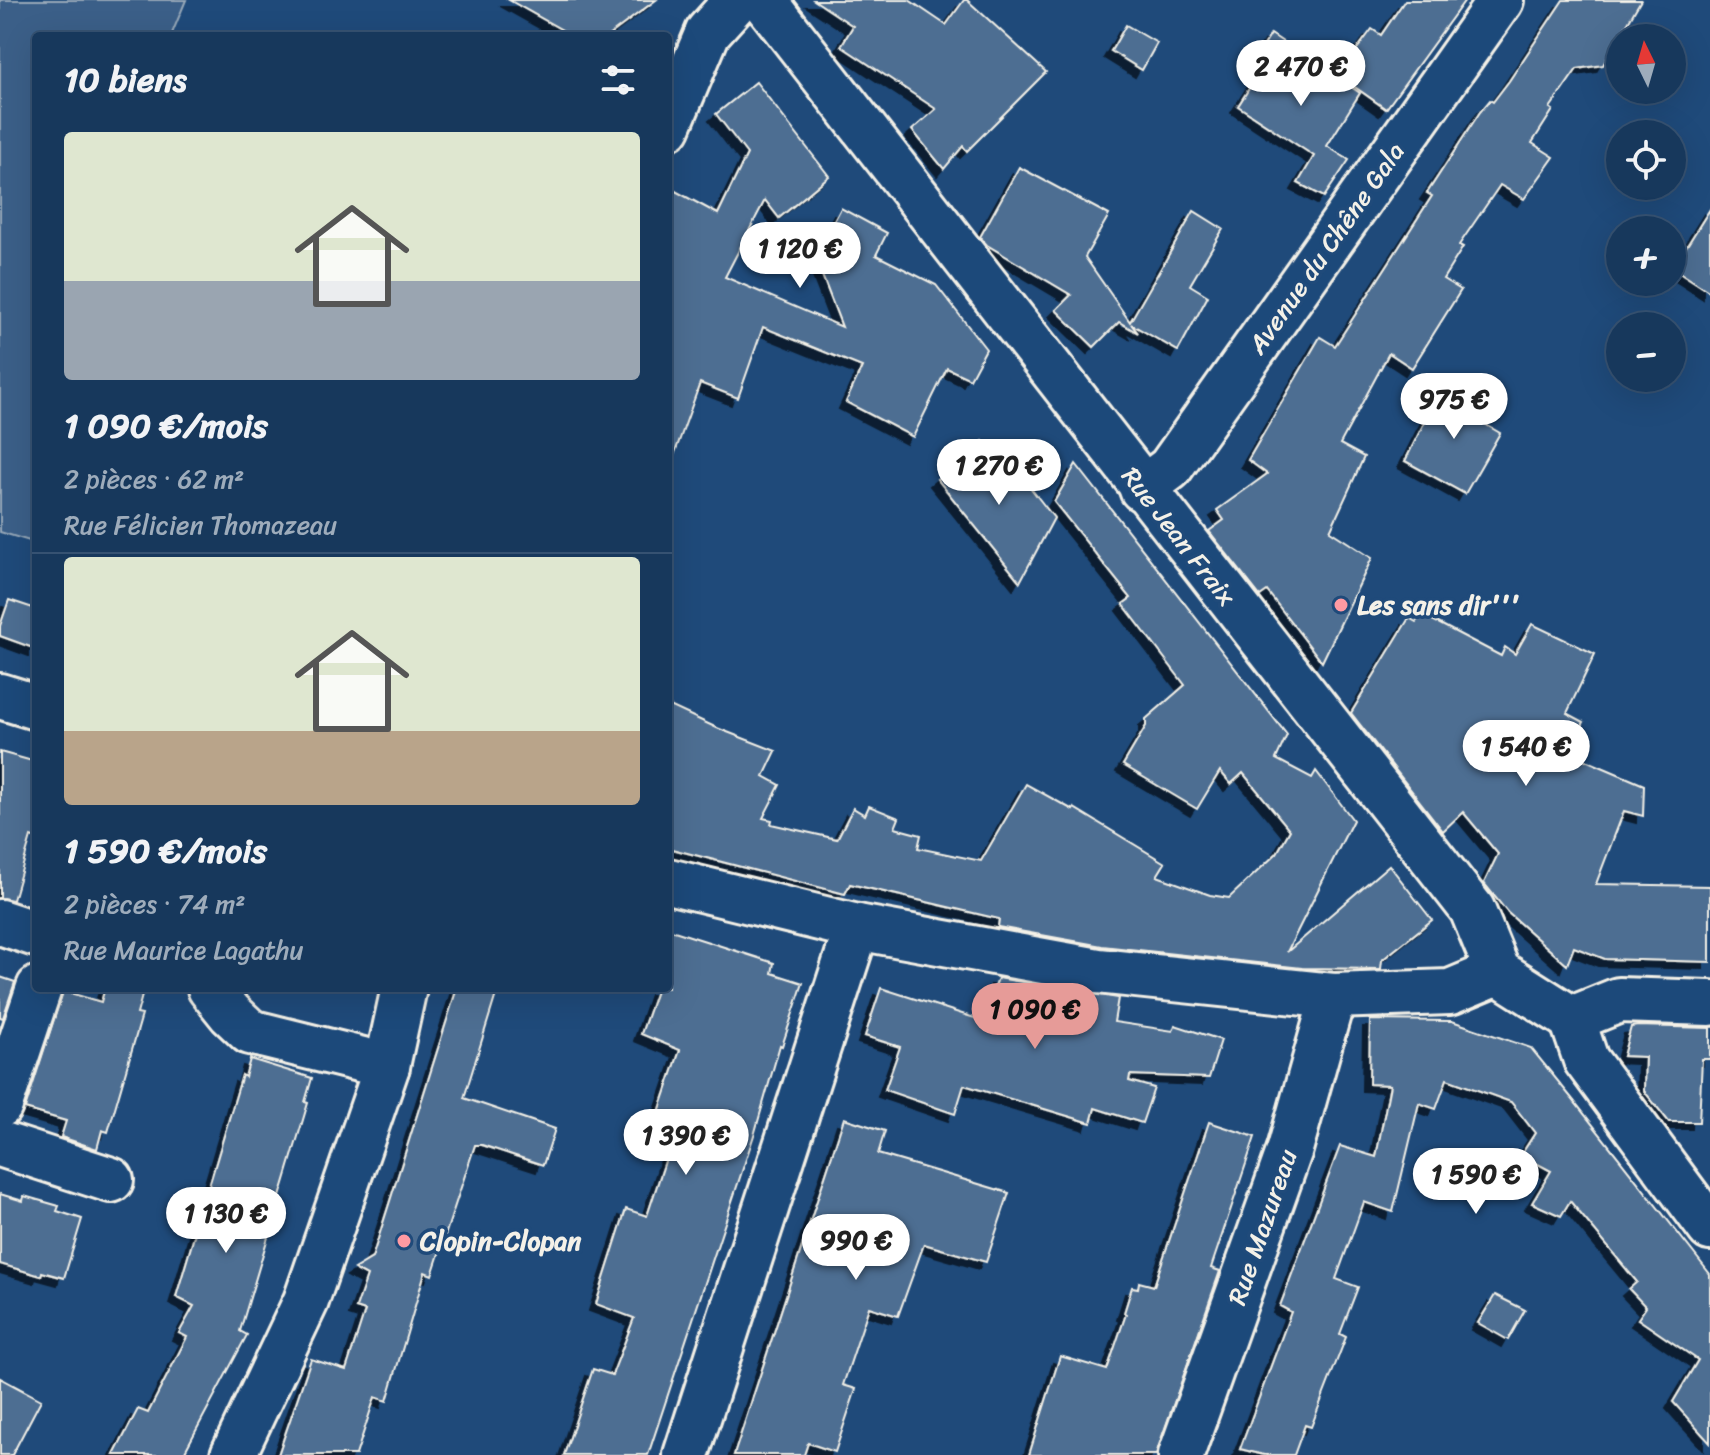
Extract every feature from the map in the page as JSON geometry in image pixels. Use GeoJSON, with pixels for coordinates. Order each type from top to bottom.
{"type":"FeatureCollection","features":[{"type":"Feature","properties":{"kind":"street"},"geometry":{"type":"LineString","coordinates":[[672,118],[708,32],[737,0]]}},
{"type":"Feature","properties":{"kind":"street","name":"Rue Jean Fraix"},"geometry":{"type":"LineString","coordinates":[[764,0],[1472,909],[1498,972]]}},
{"type":"Feature","properties":{"kind":"street","name":"Avenue du Chêne Gala"},"geometry":{"type":"LineString","coordinates":[[1142,489],[1170,468],[1501,0]]}},
{"type":"Feature","properties":{"kind":"street"},"geometry":{"type":"LineString","coordinates":[[0,696],[32,706]]}},
{"type":"Feature","properties":{"kind":"street"},"geometry":{"type":"LineString","coordinates":[[672,882],[857,927],[1098,971],[1333,996],[1450,992],[1498,972],[1572,1019],[1586,1060],[1710,1228]]}},
{"type":"Feature","properties":{"kind":"street"},"geometry":{"type":"LineString","coordinates":[[0,922],[32,933]]}},
{"type":"Feature","properties":{"kind":"street"},"geometry":{"type":"LineString","coordinates":[[686,1455],[857,927]]}},
{"type":"Feature","properties":{"kind":"street"},"geometry":{"type":"LineString","coordinates":[[0,1105],[38,992]]}},
{"type":"Feature","properties":{"kind":"street"},"geometry":{"type":"LineString","coordinates":[[213,992],[250,1032],[387,1066]]}},
{"type":"Feature","properties":{"kind":"street"},"geometry":{"type":"LineString","coordinates":[[233,1455],[306,1301],[387,1066],[403,992]]}},
{"type":"Feature","properties":{"kind":"street","name":"Rue Mazureau"},"geometry":{"type":"LineString","coordinates":[[1181,1455],[1290,1149],[1333,996]]}},
{"type":"Feature","properties":{"kind":"street"},"geometry":{"type":"LineString","coordinates":[[1572,1019],[1619,1000],[1710,1003]]}},
{"type":"Feature","properties":{"kind":"street"},"geometry":{"type":"LineString","coordinates":[[0,1144],[111,1180]]}},
{"type":"Feature","properties":{"kind":"shaded area"},"geometry":{"type":"Polygon","coordinates":[[[0,0],[186,0],[173,32],[32,32],[32,542],[0,532],[0,0]]]}},
{"type":"Feature","properties":{"kind":"building"},"geometry":{"type":"Polygon","coordinates":[[[509,0],[656,0],[613,32],[566,32],[509,0]]]}},
{"type":"Feature","properties":{"kind":"building"},"geometry":{"type":"Polygon","coordinates":[[[814,0],[909,0],[946,25],[967,0],[1046,72],[967,151],[963,146],[944,169],[912,130],[936,109],[841,46],[853,26],[814,0]]]}},
{"type":"Feature","properties":{"kind":"building"},"geometry":{"type":"Polygon","coordinates":[[[1405,0],[1465,0],[1386,109],[1338,75],[1372,29],[1381,35],[1405,0]]]}},
{"type":"Feature","properties":{"kind":"building"},"geometry":{"type":"Polygon","coordinates":[[[1563,0],[1641,0],[1627,24],[1606,24],[1606,60],[1603,65],[1577,69],[1550,108],[1553,110],[1532,143],[1554,157],[1524,199],[1500,185],[1459,245],[1463,247],[1443,279],[1461,290],[1412,368],[1389,353],[1340,444],[1364,457],[1330,531],[1372,558],[1322,662],[1267,591],[1260,596],[1209,531],[1224,520],[1217,510],[1267,474],[1248,460],[1320,337],[1335,346],[1432,196],[1427,193],[1480,112],[1490,100],[1493,102],[1563,0]]]}},
{"type":"Feature","properties":{"kind":"building"},"geometry":{"type":"Polygon","coordinates":[[[1126,25],[1157,43],[1142,70],[1111,51],[1126,25]]]}},
{"type":"Feature","properties":{"kind":"building"},"geometry":{"type":"Polygon","coordinates":[[[1271,34],[1360,93],[1327,146],[1349,160],[1324,197],[1298,183],[1314,156],[1238,106],[1257,76],[1249,71],[1271,34]]]}},
{"type":"Feature","properties":{"kind":"building"},"geometry":{"type":"Polygon","coordinates":[[[756,82],[829,176],[779,218],[765,200],[725,277],[842,327],[815,257],[841,208],[887,233],[876,255],[936,285],[986,349],[970,379],[947,368],[913,437],[846,402],[862,367],[763,327],[738,398],[700,383],[672,461],[672,189],[718,214],[747,154],[716,114],[756,82]]]}},
{"type":"Feature","properties":{"kind":"building"},"geometry":{"type":"Polygon","coordinates":[[[1019,167],[1109,215],[1085,257],[1130,322],[1194,211],[1223,229],[1190,285],[1208,296],[1178,351],[1131,324],[1138,333],[1119,322],[1094,347],[1056,310],[1071,295],[987,245],[980,237],[1019,167]]]}},
{"type":"Feature","properties":{"kind":"building"},"geometry":{"type":"Polygon","coordinates":[[[1710,209],[1710,292],[1686,276],[1686,247],[1710,209]]]}},
{"type":"Feature","properties":{"kind":"building"},"geometry":{"type":"Polygon","coordinates":[[[1448,385],[1490,412],[1483,423],[1500,433],[1465,494],[1405,461],[1448,385]]]}},
{"type":"Feature","properties":{"kind":"building"},"geometry":{"type":"Polygon","coordinates":[[[983,441],[1015,482],[1022,477],[1054,518],[1020,582],[937,479],[983,441]]]}},
{"type":"Feature","properties":{"kind":"building"},"geometry":{"type":"Polygon","coordinates":[[[1076,464],[1287,735],[1276,759],[1312,778],[1316,771],[1353,820],[1287,952],[1389,865],[1432,920],[1382,960],[1381,969],[1302,968],[1102,946],[998,927],[999,919],[850,884],[845,894],[672,849],[672,707],[776,751],[764,776],[780,785],[763,818],[772,820],[771,824],[837,839],[853,808],[865,815],[869,806],[899,818],[895,828],[921,835],[918,848],[981,861],[1026,784],[1074,808],[1165,863],[1157,876],[1210,895],[1229,898],[1277,853],[1290,830],[1243,773],[1231,784],[1220,771],[1197,809],[1123,765],[1146,726],[1146,719],[1185,685],[1123,604],[1131,598],[1054,502],[1076,464]]]}},
{"type":"Feature","properties":{"kind":"building"},"geometry":{"type":"Polygon","coordinates":[[[9,600],[32,608],[32,648],[0,636],[0,626],[9,600]]]}},
{"type":"Feature","properties":{"kind":"building"},"geometry":{"type":"Polygon","coordinates":[[[1421,614],[1501,656],[1505,647],[1515,654],[1532,624],[1595,654],[1567,713],[1584,722],[1569,753],[1644,785],[1643,816],[1624,811],[1596,884],[1710,886],[1710,962],[1605,959],[1574,947],[1567,965],[1508,913],[1484,883],[1498,854],[1463,812],[1443,831],[1351,713],[1409,618],[1416,622],[1421,614]]]}},
{"type":"Feature","properties":{"kind":"building"},"geometry":{"type":"Polygon","coordinates":[[[0,752],[32,761],[32,837],[13,900],[0,898],[0,752]]]}},
{"type":"Feature","properties":{"kind":"building"},"geometry":{"type":"Polygon","coordinates":[[[672,930],[774,963],[772,973],[803,983],[780,1045],[755,1132],[648,1455],[564,1455],[593,1369],[612,1375],[634,1318],[596,1304],[626,1209],[647,1216],[673,1137],[653,1130],[680,1050],[641,1034],[656,992],[672,992],[672,930]]]}},
{"type":"Feature","properties":{"kind":"building"},"geometry":{"type":"Polygon","coordinates":[[[0,977],[15,982],[3,1018],[0,1017],[0,977]]]}},
{"type":"Feature","properties":{"kind":"building"},"geometry":{"type":"Polygon","coordinates":[[[998,978],[1118,998],[1114,1022],[1173,1031],[1175,1025],[1221,1040],[1209,1078],[1130,1075],[1129,1081],[1154,1088],[1142,1123],[1095,1108],[1091,1123],[964,1085],[955,1114],[885,1090],[900,1047],[865,1036],[881,988],[984,1021],[998,978]]]}},
{"type":"Feature","properties":{"kind":"building"},"geometry":{"type":"Polygon","coordinates":[[[63,992],[101,1002],[104,992],[143,992],[137,1014],[142,1015],[108,1132],[102,1130],[97,1149],[61,1137],[66,1121],[25,1109],[63,992]]]}},
{"type":"Feature","properties":{"kind":"building"},"geometry":{"type":"Polygon","coordinates":[[[456,992],[497,992],[464,1098],[555,1129],[543,1165],[475,1145],[432,1275],[425,1272],[387,1401],[375,1397],[356,1455],[278,1455],[311,1359],[346,1370],[365,1311],[356,1308],[367,1276],[354,1269],[372,1258],[456,992]]]}},
{"type":"Feature","properties":{"kind":"building"},"geometry":{"type":"Polygon","coordinates":[[[1370,1020],[1452,1021],[1531,1048],[1574,1101],[1710,1274],[1710,1443],[1673,1402],[1698,1360],[1638,1319],[1646,1307],[1629,1289],[1637,1282],[1570,1201],[1561,1216],[1532,1203],[1551,1171],[1521,1155],[1535,1133],[1511,1102],[1447,1079],[1436,1109],[1419,1103],[1393,1212],[1364,1202],[1336,1279],[1358,1287],[1340,1334],[1346,1337],[1311,1427],[1305,1425],[1294,1455],[1264,1455],[1240,1449],[1291,1312],[1280,1306],[1340,1146],[1376,1157],[1390,1085],[1369,1084],[1370,1020]]]}},
{"type":"Feature","properties":{"kind":"building"},"geometry":{"type":"Polygon","coordinates":[[[1631,1027],[1710,1028],[1710,1059],[1702,1059],[1699,1122],[1669,1122],[1644,1091],[1645,1057],[1623,1056],[1631,1027]]]}},
{"type":"Feature","properties":{"kind":"building"},"geometry":{"type":"Polygon","coordinates":[[[250,1059],[312,1078],[305,1102],[308,1103],[240,1331],[247,1335],[183,1455],[114,1455],[138,1409],[148,1413],[187,1337],[179,1333],[194,1306],[176,1297],[242,1075],[245,1077],[250,1059]]]}},
{"type":"Feature","properties":{"kind":"building"},"geometry":{"type":"Polygon","coordinates":[[[844,1118],[885,1131],[878,1154],[1009,1193],[986,1262],[924,1244],[898,1316],[869,1307],[843,1385],[856,1389],[835,1452],[808,1443],[804,1455],[734,1455],[844,1118]]]}},
{"type":"Feature","properties":{"kind":"building"},"geometry":{"type":"Polygon","coordinates":[[[1209,1122],[1255,1137],[1211,1268],[1220,1271],[1156,1455],[1029,1455],[1060,1356],[1107,1370],[1132,1287],[1138,1288],[1139,1282],[1154,1286],[1209,1122]]]}},
{"type":"Feature","properties":{"kind":"building"},"geometry":{"type":"Polygon","coordinates":[[[0,1194],[23,1201],[24,1196],[59,1206],[57,1211],[82,1219],[64,1278],[42,1272],[41,1276],[0,1264],[0,1194]]]}},
{"type":"Feature","properties":{"kind":"building"},"geometry":{"type":"Polygon","coordinates":[[[1495,1295],[1525,1310],[1508,1340],[1478,1323],[1495,1295]]]}},
{"type":"Feature","properties":{"kind":"building"},"geometry":{"type":"Polygon","coordinates":[[[0,1378],[41,1400],[12,1455],[0,1455],[0,1378]]]}},
{"type":"Feature","properties":{"kind":"place","name":"Les sans dir'''"},"geometry":{"type":"Point","coordinates":[1341,605]}},
{"type":"Feature","properties":{"kind":"place","name":"Clopin-Clopan"},"geometry":{"type":"Point","coordinates":[404,1241]}}]}
